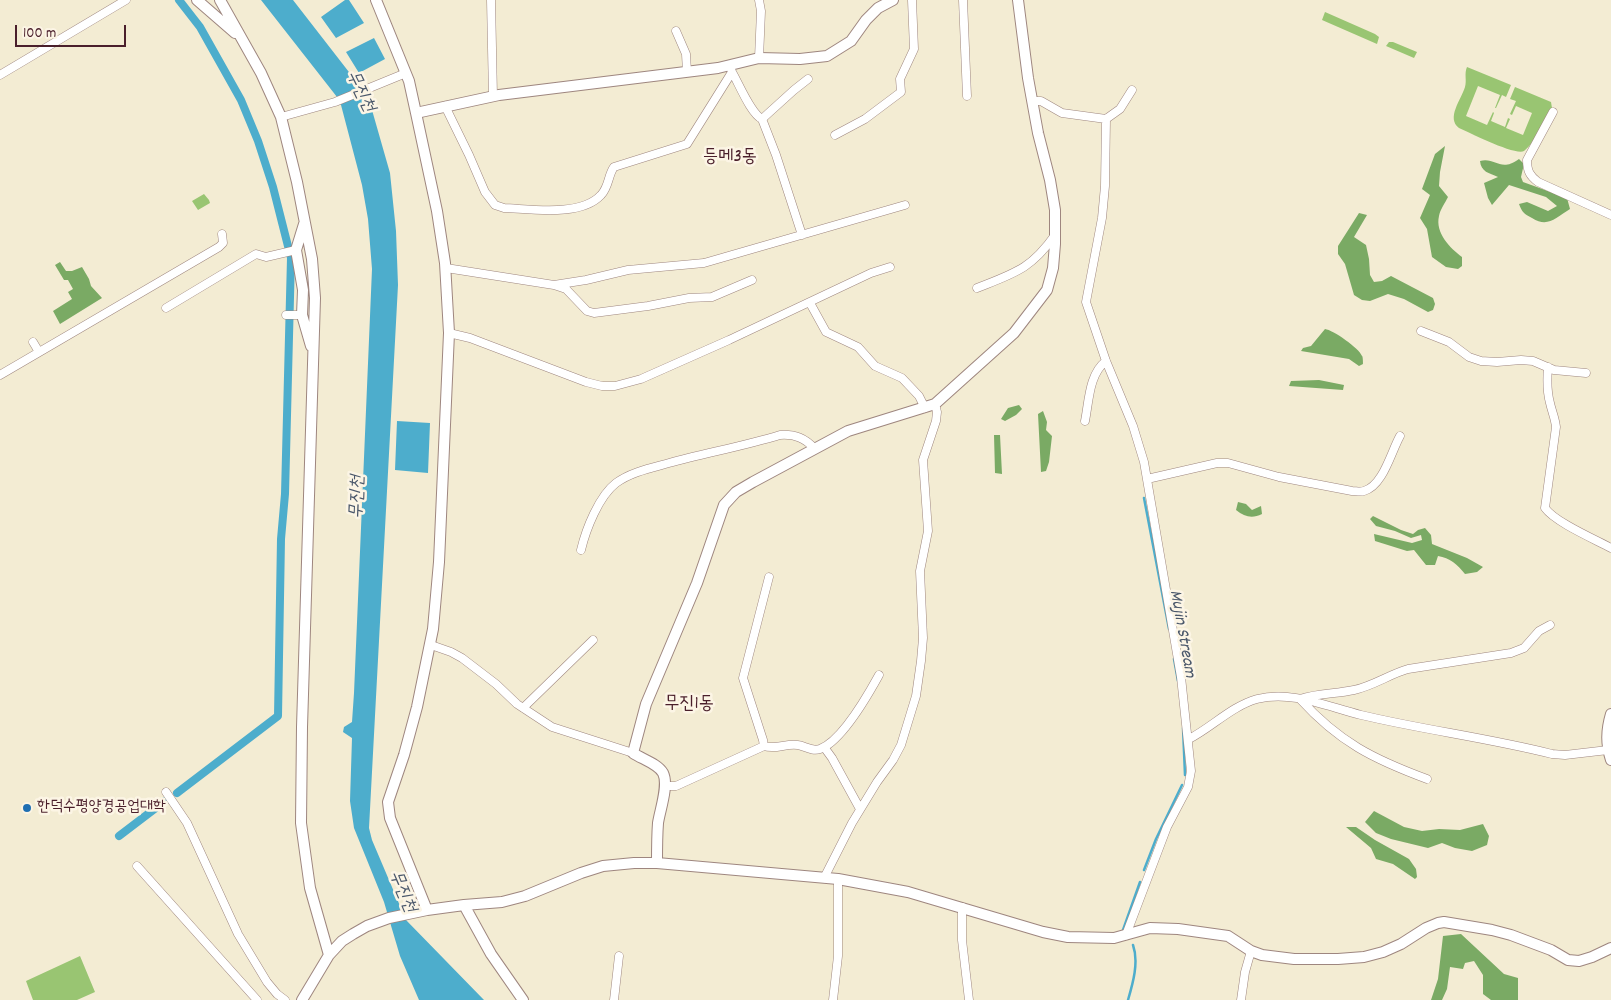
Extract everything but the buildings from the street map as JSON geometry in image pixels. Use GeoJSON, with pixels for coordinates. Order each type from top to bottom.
{"type":"FeatureCollection","features":[{"type":"Feature","properties":{"kind":"street"},"geometry":{"type":"LineString","coordinates":[[0,75],[126,0]]}},
{"type":"Feature","properties":{"kind":"street"},"geometry":{"type":"LineString","coordinates":[[197,0],[240,37]]}},
{"type":"Feature","properties":{"kind":"street"},"geometry":{"type":"LineString","coordinates":[[220,0],[282,117],[312,259],[315,298],[314,358],[302,718],[301,823],[310,888],[329,955]]}},
{"type":"Feature","properties":{"kind":"street"},"geometry":{"type":"LineString","coordinates":[[376,0],[406,73],[437,211],[446,268],[449,333],[439,562],[431,645],[404,755],[388,802],[390,818],[427,910]]}},
{"type":"Feature","properties":{"kind":"street"},"geometry":{"type":"LineString","coordinates":[[491,0],[494,96]]}},
{"type":"Feature","properties":{"kind":"street"},"geometry":{"type":"LineString","coordinates":[[759,58],[760,0]]}},
{"type":"Feature","properties":{"kind":"street"},"geometry":{"type":"LineString","coordinates":[[416,113],[494,96],[687,72],[731,69],[759,58],[800,59],[828,56],[851,41],[866,20],[878,8],[892,0]]}},
{"type":"Feature","properties":{"kind":"street"},"geometry":{"type":"LineString","coordinates":[[834,135],[865,118],[901,92],[900,79],[914,49],[912,0]]}},
{"type":"Feature","properties":{"kind":"street"},"geometry":{"type":"LineString","coordinates":[[963,0],[967,96]]}},
{"type":"Feature","properties":{"kind":"street"},"geometry":{"type":"LineString","coordinates":[[633,754],[646,704],[698,583],[724,506],[736,492],[848,431],[930,406],[1014,333],[1047,290],[1053,268],[1055,210],[1032,101],[1018,0]]}},
{"type":"Feature","properties":{"kind":"street"},"geometry":{"type":"LineString","coordinates":[[676,31],[686,54],[687,72]]}},
{"type":"Feature","properties":{"kind":"street"},"geometry":{"type":"LineString","coordinates":[[445,106],[470,155],[485,192],[496,205],[504,208],[564,210],[584,206],[596,200],[607,188],[614,167],[687,144],[731,69]]}},
{"type":"Feature","properties":{"kind":"street"},"geometry":{"type":"LineString","coordinates":[[731,69],[753,111],[762,120],[776,155],[802,235]]}},
{"type":"Feature","properties":{"kind":"street"},"geometry":{"type":"LineString","coordinates":[[282,117],[335,102],[406,73]]}},
{"type":"Feature","properties":{"kind":"street"},"geometry":{"type":"LineString","coordinates":[[762,120],[808,79]]}},
{"type":"Feature","properties":{"kind":"street"},"geometry":{"type":"LineString","coordinates":[[1032,101],[1041,101],[1062,113],[1106,119],[1120,110],[1132,90]]}},
{"type":"Feature","properties":{"kind":"street"},"geometry":{"type":"LineString","coordinates":[[1553,112],[1527,160],[1527,169],[1531,177],[1538,182],[1611,214]]}},
{"type":"Feature","properties":{"kind":"street"},"geometry":{"type":"LineString","coordinates":[[1106,119],[1105,186],[1102,218],[1086,302],[1106,361],[1134,426],[1144,462],[1181,677],[1191,772],[1188,787],[1167,827],[1126,935]]}},
{"type":"Feature","properties":{"kind":"street"},"geometry":{"type":"LineString","coordinates":[[554,285],[628,270],[704,263],[905,205]]}},
{"type":"Feature","properties":{"kind":"street"},"geometry":{"type":"LineString","coordinates":[[305,220],[292,251],[303,290],[300,315],[314,358]]}},
{"type":"Feature","properties":{"kind":"street"},"geometry":{"type":"LineString","coordinates":[[0,375],[219,247],[223,243],[222,234]]}},
{"type":"Feature","properties":{"kind":"street"},"geometry":{"type":"LineString","coordinates":[[977,288],[1024,268],[1043,252],[1055,235]]}},
{"type":"Feature","properties":{"kind":"street"},"geometry":{"type":"LineString","coordinates":[[166,308],[256,254],[266,258],[292,251]]}},
{"type":"Feature","properties":{"kind":"street"},"geometry":{"type":"LineString","coordinates":[[449,333],[470,338],[586,382],[602,386],[615,386],[641,379],[810,303],[871,273],[890,267]]}},
{"type":"Feature","properties":{"kind":"street"},"geometry":{"type":"LineString","coordinates":[[446,268],[554,285],[566,289],[587,311],[594,313],[648,306],[689,298],[712,297],[752,280]]}},
{"type":"Feature","properties":{"kind":"street"},"geometry":{"type":"LineString","coordinates":[[810,303],[826,332],[858,347],[874,366],[902,378],[937,412],[936,421],[923,460],[928,531],[920,571],[922,646],[916,696],[901,745],[860,810],[824,878]]}},
{"type":"Feature","properties":{"kind":"street"},"geometry":{"type":"LineString","coordinates":[[286,315],[300,315]]}},
{"type":"Feature","properties":{"kind":"street"},"geometry":{"type":"LineString","coordinates":[[1421,331],[1449,342],[1469,357],[1481,361],[1533,361],[1562,371],[1586,373]]}},
{"type":"Feature","properties":{"kind":"street"},"geometry":{"type":"LineString","coordinates":[[33,342],[39,352]]}},
{"type":"Feature","properties":{"kind":"street"},"geometry":{"type":"LineString","coordinates":[[1085,421],[1094,377],[1099,366],[1106,361]]}},
{"type":"Feature","properties":{"kind":"street"},"geometry":{"type":"LineString","coordinates":[[1548,367],[1548,390],[1556,427],[1545,508],[1560,520],[1611,548]]}},
{"type":"Feature","properties":{"kind":"street"},"geometry":{"type":"LineString","coordinates":[[582,550],[584,537],[606,492],[628,476],[692,457],[780,435],[787,434],[803,438],[815,449]]}},
{"type":"Feature","properties":{"kind":"street"},"geometry":{"type":"LineString","coordinates":[[1146,478],[1217,463],[1228,463],[1279,477],[1352,491],[1364,491],[1370,488],[1384,474],[1391,451],[1400,436]]}},
{"type":"Feature","properties":{"kind":"street"},"geometry":{"type":"LineString","coordinates":[[764,746],[743,678],[768,577]]}},
{"type":"Feature","properties":{"kind":"street"},"geometry":{"type":"LineString","coordinates":[[1300,699],[1316,694],[1355,690],[1408,669],[1511,653],[1524,648],[1539,631],[1550,625]]}},
{"type":"Feature","properties":{"kind":"street"},"geometry":{"type":"LineString","coordinates":[[523,708],[593,640]]}},
{"type":"Feature","properties":{"kind":"street"},"geometry":{"type":"LineString","coordinates":[[431,645],[452,652],[462,658],[523,708],[552,727],[633,754],[657,767],[662,772],[664,786],[658,822],[657,863]]}},
{"type":"Feature","properties":{"kind":"street"},"geometry":{"type":"LineString","coordinates":[[664,786],[676,786],[764,746],[769,748],[798,745],[807,749],[818,750],[824,747],[856,714],[879,675]]}},
{"type":"Feature","properties":{"kind":"street"},"geometry":{"type":"LineString","coordinates":[[1189,739],[1244,704],[1258,699],[1273,697],[1300,699],[1361,715],[1552,754],[1609,755],[1606,741],[1611,714]]}},
{"type":"Feature","properties":{"kind":"street"},"geometry":{"type":"LineString","coordinates":[[1300,699],[1349,743],[1388,765],[1427,779]]}},
{"type":"Feature","properties":{"kind":"street"},"geometry":{"type":"LineString","coordinates":[[824,747],[860,810]]}},
{"type":"Feature","properties":{"kind":"street"},"geometry":{"type":"LineString","coordinates":[[166,792],[187,823],[238,934],[267,982],[285,1000]]}},
{"type":"Feature","properties":{"kind":"street"},"geometry":{"type":"LineString","coordinates":[[302,1000],[329,955],[342,941],[367,926],[408,913],[502,902],[525,896],[603,866],[657,863],[838,879],[908,892],[1043,932],[1068,937],[1114,938],[1150,928],[1178,929],[1228,936],[1251,951],[1262,955],[1294,959],[1364,957],[1383,952],[1401,944],[1426,928],[1444,922],[1511,935],[1550,950],[1568,960],[1579,961],[1611,948]]}},
{"type":"Feature","properties":{"kind":"street"},"geometry":{"type":"LineString","coordinates":[[137,866],[257,1000]]}},
{"type":"Feature","properties":{"kind":"street"},"geometry":{"type":"LineString","coordinates":[[833,1000],[838,956],[838,879]]}},
{"type":"Feature","properties":{"kind":"street"},"geometry":{"type":"LineString","coordinates":[[464,905],[492,954],[523,1000]]}},
{"type":"Feature","properties":{"kind":"street"},"geometry":{"type":"LineString","coordinates":[[962,907],[962,940],[969,1000]]}},
{"type":"Feature","properties":{"kind":"street"},"geometry":{"type":"LineString","coordinates":[[1241,1000],[1245,972],[1251,951]]}},
{"type":"Feature","properties":{"kind":"street"},"geometry":{"type":"LineString","coordinates":[[614,1000],[619,956]]}},
{"type":"Feature","properties":{"kind":"green space"},"geometry":{"type":"Polygon","coordinates":[[[1325,12],[1375,34],[1379,37],[1377,44],[1322,20],[1325,12]]]}},
{"type":"Feature","properties":{"kind":"green space"},"geometry":{"type":"Polygon","coordinates":[[[1389,42],[1417,52],[1414,58],[1386,46],[1389,42]]]}},
{"type":"Feature","properties":{"kind":"green space"},"geometry":{"type":"Polygon","coordinates":[[[1467,67],[1511,85],[1506,97],[1502,95],[1496,108],[1500,95],[1478,86],[1466,116],[1487,125],[1493,112],[1491,121],[1505,127],[1508,118],[1510,119],[1506,128],[1523,135],[1532,113],[1516,106],[1512,115],[1510,114],[1516,101],[1510,99],[1515,87],[1551,102],[1552,108],[1543,125],[1532,143],[1524,151],[1519,152],[1493,143],[1459,128],[1455,124],[1454,114],[1465,87],[1467,67]]]}},
{"type":"Feature","properties":{"kind":"green space"},"geometry":{"type":"Polygon","coordinates":[[[1445,146],[1439,186],[1448,197],[1440,211],[1438,222],[1444,240],[1462,257],[1462,266],[1458,269],[1446,267],[1432,257],[1427,229],[1420,218],[1430,195],[1422,189],[1435,154],[1445,146]]]}},
{"type":"Feature","properties":{"kind":"green space"},"geometry":{"type":"Polygon","coordinates":[[[1519,159],[1524,164],[1521,177],[1523,182],[1567,198],[1570,209],[1551,221],[1538,221],[1525,214],[1519,204],[1527,202],[1548,211],[1557,206],[1546,197],[1509,185],[1492,205],[1484,183],[1498,177],[1484,170],[1480,161],[1485,160],[1507,165],[1519,159]]]}},
{"type":"Feature","properties":{"kind":"green space"},"geometry":{"type":"Polygon","coordinates":[[[204,194],[210,203],[198,210],[192,201],[204,194]]]}},
{"type":"Feature","properties":{"kind":"green space"},"geometry":{"type":"Polygon","coordinates":[[[1359,213],[1367,215],[1354,237],[1366,245],[1370,275],[1374,282],[1382,281],[1391,276],[1433,298],[1435,304],[1433,310],[1428,312],[1404,299],[1388,294],[1370,301],[1362,300],[1354,295],[1345,264],[1338,254],[1338,246],[1359,213]]]}},
{"type":"Feature","properties":{"kind":"green space"},"geometry":{"type":"Polygon","coordinates":[[[60,262],[66,271],[82,267],[91,286],[102,298],[60,324],[53,311],[72,299],[68,292],[73,289],[68,280],[64,280],[55,265],[60,262]]]}},
{"type":"Feature","properties":{"kind":"green space"},"geometry":{"type":"Polygon","coordinates":[[[1325,329],[1351,344],[1362,356],[1363,364],[1359,366],[1349,359],[1301,351],[1303,348],[1311,346],[1325,329]]]}},
{"type":"Feature","properties":{"kind":"green space"},"geometry":{"type":"Polygon","coordinates":[[[1319,380],[1344,385],[1343,390],[1289,386],[1291,381],[1319,380]]]}},
{"type":"Feature","properties":{"kind":"green space"},"geometry":{"type":"Polygon","coordinates":[[[1019,405],[1022,409],[1016,415],[1005,421],[1001,419],[1008,408],[1019,405]]]}},
{"type":"Feature","properties":{"kind":"green space"},"geometry":{"type":"Polygon","coordinates":[[[1043,411],[1047,422],[1046,430],[1052,436],[1049,462],[1046,471],[1041,472],[1038,414],[1043,411]]]}},
{"type":"Feature","properties":{"kind":"green space"},"geometry":{"type":"Polygon","coordinates":[[[994,435],[1000,435],[1002,474],[995,473],[994,435]]]}},
{"type":"Feature","properties":{"kind":"green space"},"geometry":{"type":"Polygon","coordinates":[[[1238,502],[1246,504],[1252,510],[1261,506],[1262,514],[1252,517],[1242,514],[1236,510],[1238,502]]]}},
{"type":"Feature","properties":{"kind":"green space"},"geometry":{"type":"Polygon","coordinates":[[[1373,516],[1413,534],[1425,528],[1431,535],[1432,544],[1467,558],[1483,567],[1477,572],[1465,574],[1453,562],[1438,556],[1435,565],[1426,565],[1414,550],[1407,551],[1375,541],[1374,534],[1412,543],[1422,540],[1421,535],[1411,538],[1376,526],[1370,519],[1373,516]]]}},
{"type":"Feature","properties":{"kind":"green space"},"geometry":{"type":"Polygon","coordinates":[[[1374,811],[1404,827],[1422,831],[1439,829],[1460,830],[1483,824],[1489,836],[1487,845],[1472,851],[1442,843],[1428,848],[1391,839],[1376,833],[1365,822],[1374,811]]]}},
{"type":"Feature","properties":{"kind":"green space"},"geometry":{"type":"Polygon","coordinates":[[[1346,827],[1356,827],[1409,859],[1416,869],[1417,877],[1415,879],[1393,864],[1376,859],[1371,848],[1346,827]]]}},
{"type":"Feature","properties":{"kind":"green space"},"geometry":{"type":"Polygon","coordinates":[[[1461,934],[1504,974],[1518,978],[1518,1000],[1491,1000],[1483,994],[1483,975],[1474,961],[1465,963],[1463,969],[1450,967],[1447,989],[1442,1000],[1431,1000],[1438,979],[1443,936],[1461,934]]]}},
{"type":"Feature","properties":{"kind":"green space"},"geometry":{"type":"Polygon","coordinates":[[[80,956],[95,992],[77,1000],[33,1000],[26,981],[80,956]]]}},
{"type":"Feature","properties":{"kind":"water","name":"무진천"},"geometry":{"type":"Polygon","coordinates":[[[261,0],[293,0],[359,85],[370,103],[390,173],[396,231],[398,285],[369,828],[372,840],[406,920],[484,1000],[419,1000],[400,956],[384,902],[354,828],[350,801],[352,738],[343,732],[344,727],[352,722],[354,693],[372,269],[368,219],[362,185],[341,105],[337,97],[261,0]]]}},
{"type":"Feature","properties":{"kind":"water"},"geometry":{"type":"Polygon","coordinates":[[[345,0],[349,0],[364,23],[336,38],[321,17],[345,0]]]}},
{"type":"Feature","properties":{"kind":"water"},"geometry":{"type":"Polygon","coordinates":[[[374,38],[385,59],[359,73],[346,52],[374,38]]]}},
{"type":"Feature","properties":{"kind":"water"},"geometry":{"type":"Polygon","coordinates":[[[397,421],[430,423],[428,473],[395,470],[397,421]]]}},
{"type":"Feature","properties":{"kind":"waterway"},"geometry":{"type":"LineString","coordinates":[[177,793],[278,716],[281,539],[285,494],[291,258],[273,187],[258,141],[241,100],[200,27],[179,0]]}},
{"type":"Feature","properties":{"kind":"waterway","name":"Mujin Stream"},"geometry":{"type":"LineString","coordinates":[[1144,498],[1169,629]]}},
{"type":"Feature","properties":{"kind":"waterway","name":"Mujin Stream"},"geometry":{"type":"LineString","coordinates":[[1174,659],[1178,681]]}},
{"type":"Feature","properties":{"kind":"waterway","name":"Mujin Stream"},"geometry":{"type":"LineString","coordinates":[[1183,728],[1185,775]]}},
{"type":"Feature","properties":{"kind":"waterway","name":"Mujin Stream"},"geometry":{"type":"LineString","coordinates":[[1144,870],[1156,839],[1182,785]]}},
{"type":"Feature","properties":{"kind":"waterway"},"geometry":{"type":"LineString","coordinates":[[119,836],[165,801]]}},
{"type":"Feature","properties":{"kind":"waterway","name":"Mujin Stream"},"geometry":{"type":"LineString","coordinates":[[1123,930],[1140,882]]}},
{"type":"Feature","properties":{"kind":"waterway","name":"Mujin Stream"},"geometry":{"type":"LineString","coordinates":[[1128,1000],[1135,965],[1133,945]]}},
{"type":"Feature","properties":{"kind":"place","name":"한덕수평양경공업대학"},"geometry":{"type":"Point","coordinates":[27,808]}},
{"type":"Feature","properties":{"kind":"district","name":"등메3동"},"geometry":{"type":"Point","coordinates":[730,158]}},
{"type":"Feature","properties":{"kind":"district","name":"무진1동"},"geometry":{"type":"Point","coordinates":[689,705]}}]}
